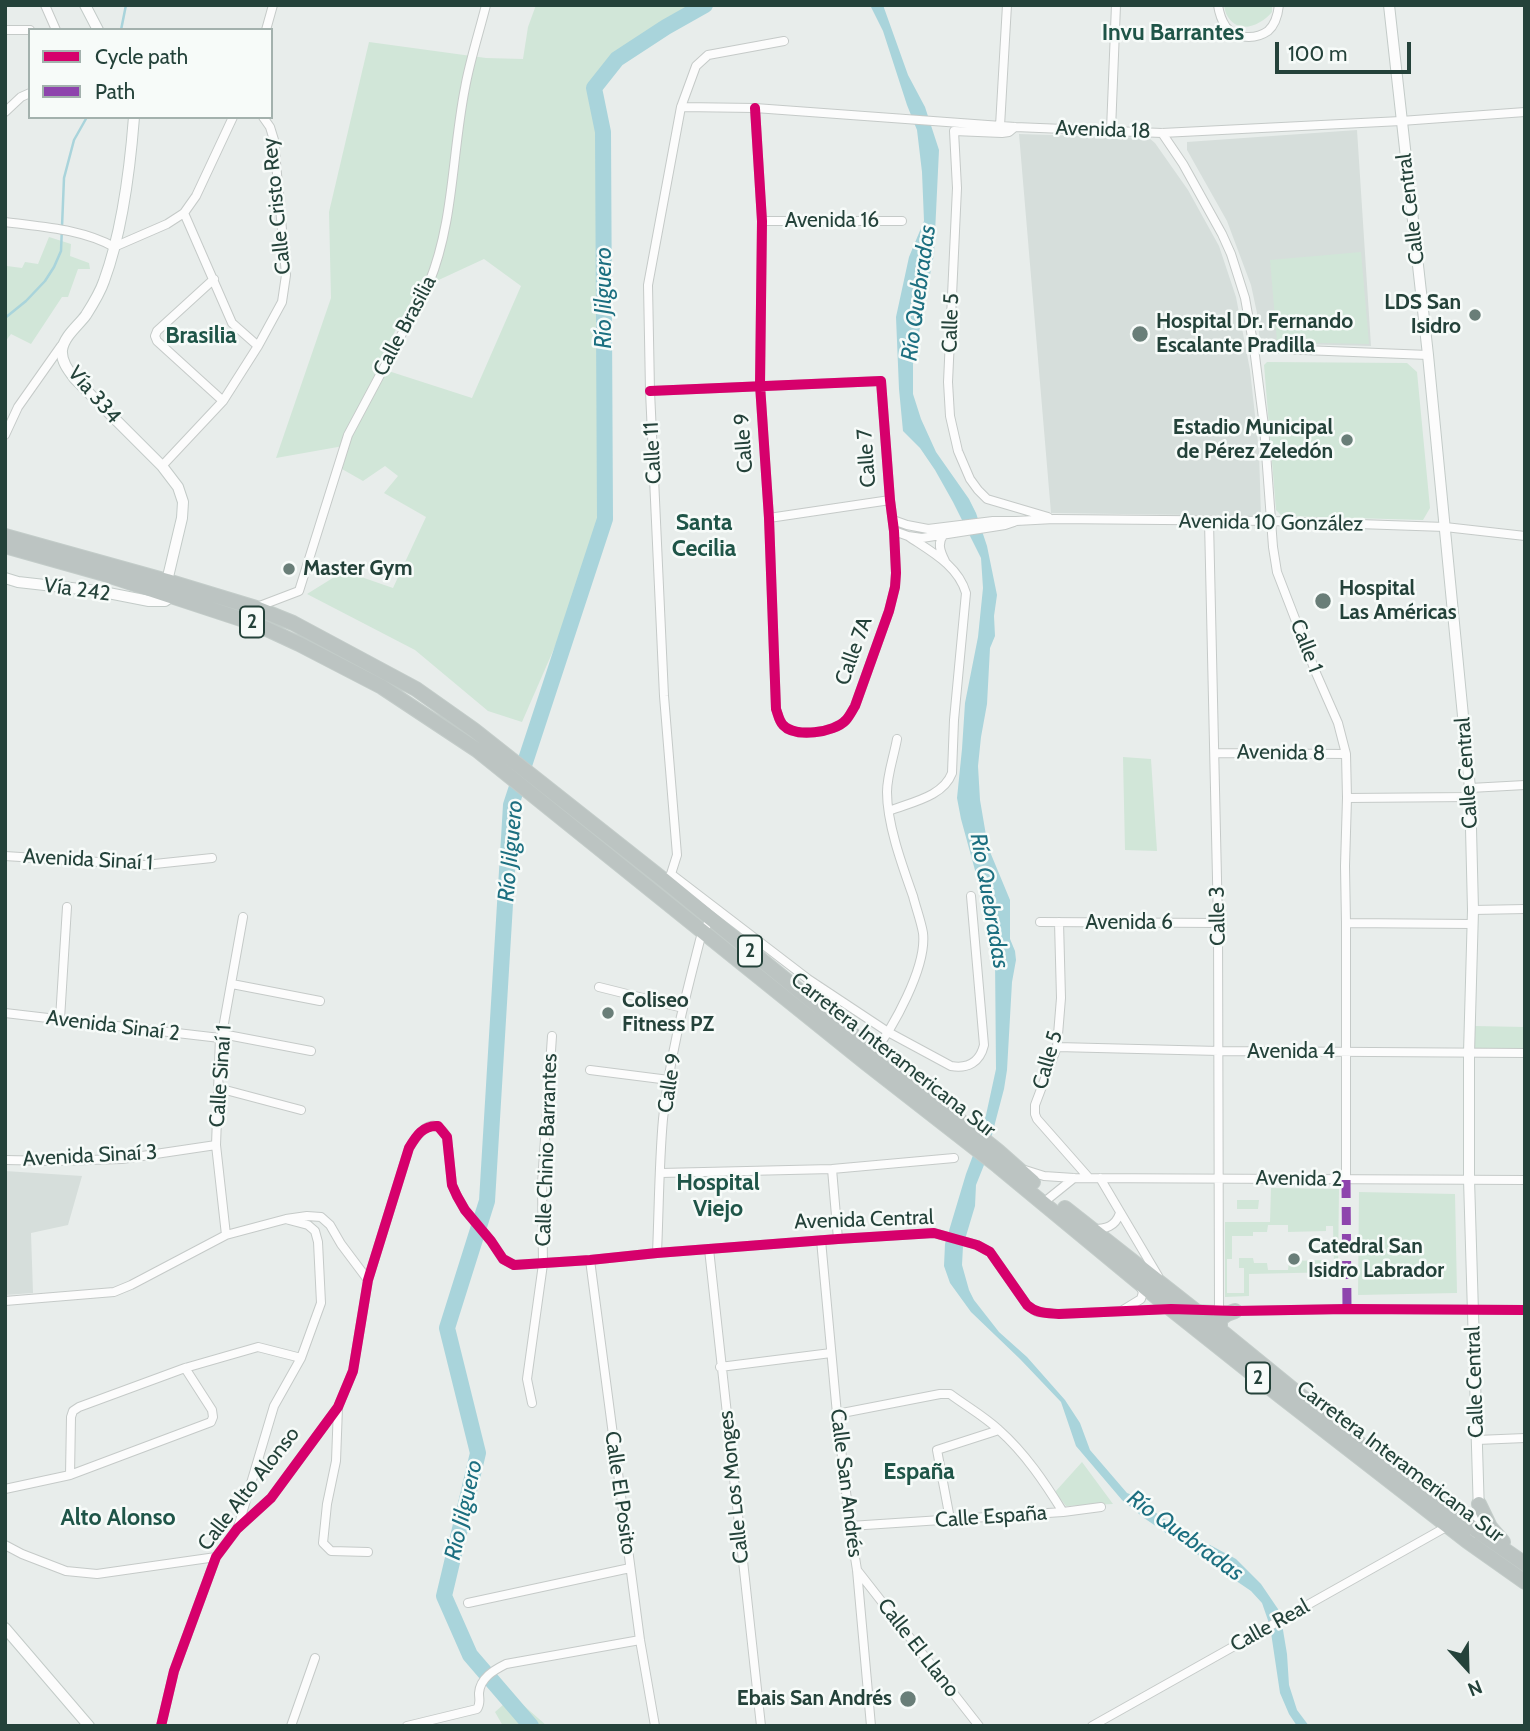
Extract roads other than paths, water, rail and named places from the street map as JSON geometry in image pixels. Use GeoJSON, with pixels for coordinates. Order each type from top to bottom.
{"type":"FeatureCollection","features":[{"type":"Feature","properties":{"kind":"highway","name":"Carretera Interamericana Sur"},"geometry":{"type":"LineString","coordinates":[[5,536],[256,608],[284,619],[416,689],[474,730],[663,882],[707,925],[1002,1160],[1171,1309],[1310,1420],[1448,1526],[1520,1560]]}},
{"type":"Feature","properties":{"kind":"highway","name":"Carretera Interamericana Sur"},"geometry":{"type":"LineString","coordinates":[[5,546],[184,599],[256,624],[299,644],[382,687],[477,750],[536,797],[663,882]]}},
{"type":"Feature","properties":{"kind":"highway"},"geometry":{"type":"LineString","coordinates":[[122,580],[167,581],[184,599],[284,619]]}},
{"type":"Feature","properties":{"kind":"highway","name":"Carretera Interamericana Sur"},"geometry":{"type":"LineString","coordinates":[[1047,1200],[1092,1229],[1220,1330],[1525,1582]]}},
{"type":"Feature","properties":{"kind":"highway"},"geometry":{"type":"LineString","coordinates":[[1220,1330],[1220,1319],[1235,1311]]}},
{"type":"Feature","properties":{"kind":"highway"},"geometry":{"type":"LineString","coordinates":[[1479,1504],[1490,1527],[1520,1560]]}},
{"type":"Feature","properties":{"kind":"main road"},"geometry":{"type":"LineString","coordinates":[[85,5],[98,28]]}},
{"type":"Feature","properties":{"kind":"main road","name":"Calle Central"},"geometry":{"type":"LineString","coordinates":[[1389,5],[1429,355],[1471,792],[1469,1179],[1479,1504],[1479,1519],[1471,1535]]}},
{"type":"Feature","properties":{"kind":"main road","name":"Vía 334"},"geometry":{"type":"LineString","coordinates":[[134,119],[126,187],[104,282],[85,316],[64,342],[63,357],[75,379],[162,467],[178,487],[183,502],[180,532],[167,581]]}},
{"type":"Feature","properties":{"kind":"main road","name":"Vía 242"},"geometry":{"type":"LineString","coordinates":[[5,578],[149,601],[184,599]]}},
{"type":"Feature","properties":{"kind":"main road"},"geometry":{"type":"LineString","coordinates":[[5,1628],[89,1726]]}},
{"type":"Feature","properties":{"kind":"street"},"geometry":{"type":"LineString","coordinates":[[45,5],[55,28]]}},
{"type":"Feature","properties":{"kind":"street"},"geometry":{"type":"LineString","coordinates":[[266,28],[273,5]]}},
{"type":"Feature","properties":{"kind":"street","name":"Calle Brasilia"},"geometry":{"type":"LineString","coordinates":[[256,608],[299,591],[348,435],[429,283],[438,261],[465,88],[486,5]]}},
{"type":"Feature","properties":{"kind":"street"},"geometry":{"type":"LineString","coordinates":[[1000,126],[1007,5]]}},
{"type":"Feature","properties":{"kind":"street"},"geometry":{"type":"LineString","coordinates":[[1111,130],[1116,5]]}},
{"type":"Feature","properties":{"kind":"street"},"geometry":{"type":"LineString","coordinates":[[1218,5],[1225,26],[1237,36],[1254,37],[1268,30],[1276,19],[1279,5]]}},
{"type":"Feature","properties":{"kind":"street"},"geometry":{"type":"LineString","coordinates":[[5,30],[28,30]]}},
{"type":"Feature","properties":{"kind":"street","name":"Calle 11"},"geometry":{"type":"LineString","coordinates":[[663,882],[677,855],[664,696],[650,391],[648,285],[681,107],[696,66],[708,55],[784,41]]}},
{"type":"Feature","properties":{"kind":"street"},"geometry":{"type":"LineString","coordinates":[[5,112],[28,94]]}},
{"type":"Feature","properties":{"kind":"street","name":"Avenida 18"},"geometry":{"type":"LineString","coordinates":[[681,107],[755,108],[1015,127],[1162,133],[1525,112]]}},
{"type":"Feature","properties":{"kind":"street","name":"Calle 9"},"geometry":{"type":"LineString","coordinates":[[755,108],[762,221],[760,385],[769,518],[776,709],[781,723],[788,729]]}},
{"type":"Feature","properties":{"kind":"street"},"geometry":{"type":"LineString","coordinates":[[5,222],[99,239],[114,247],[167,224],[184,213],[196,196],[232,119]]}},
{"type":"Feature","properties":{"kind":"street","name":"Calle Cristo Rey"},"geometry":{"type":"LineString","coordinates":[[162,467],[223,401],[282,302],[286,275],[274,140],[264,119]]}},
{"type":"Feature","properties":{"kind":"street","name":"Calle 5"},"geometry":{"type":"LineString","coordinates":[[1015,127],[1002,133],[954,131],[957,188],[948,382],[950,416],[958,451],[978,490],[988,499],[1054,519]]}},
{"type":"Feature","properties":{"kind":"street","name":"Calle 1"},"geometry":{"type":"LineString","coordinates":[[1162,133],[1183,164],[1228,247],[1245,298],[1264,426],[1277,572],[1338,723],[1346,754],[1346,1180]]}},
{"type":"Feature","properties":{"kind":"street"},"geometry":{"type":"LineString","coordinates":[[184,213],[232,323],[258,346]]}},
{"type":"Feature","properties":{"kind":"street","name":"Avenida 16"},"geometry":{"type":"LineString","coordinates":[[762,221],[902,221]]}},
{"type":"Feature","properties":{"kind":"street"},"geometry":{"type":"LineString","coordinates":[[214,279],[157,331],[155,336],[157,341],[223,401]]}},
{"type":"Feature","properties":{"kind":"street"},"geometry":{"type":"LineString","coordinates":[[5,435],[18,407],[64,342]]}},
{"type":"Feature","properties":{"kind":"street"},"geometry":{"type":"LineString","coordinates":[[1254,348],[1429,355]]}},
{"type":"Feature","properties":{"kind":"street","name":"Calle 7"},"geometry":{"type":"LineString","coordinates":[[760,385],[881,381],[894,531]]}},
{"type":"Feature","properties":{"kind":"street"},"geometry":{"type":"LineString","coordinates":[[650,391],[760,385]]}},
{"type":"Feature","properties":{"kind":"street"},"geometry":{"type":"LineString","coordinates":[[769,518],[890,500]]}},
{"type":"Feature","properties":{"kind":"street","name":"Avenida 10 González"},"geometry":{"type":"LineString","coordinates":[[894,531],[922,538],[994,524],[1054,519],[1272,521],[1445,527],[1525,536]]}},
{"type":"Feature","properties":{"kind":"street","name":"Avenida 10 González"},"geometry":{"type":"LineString","coordinates":[[893,520],[907,525],[949,531]]}},
{"type":"Feature","properties":{"kind":"street","name":"Calle 3"},"geometry":{"type":"LineString","coordinates":[[1209,521],[1218,923],[1219,1311]]}},
{"type":"Feature","properties":{"kind":"street","name":"Calle 7A"},"geometry":{"type":"LineString","coordinates":[[788,729],[810,733],[838,727],[855,706],[895,587],[894,531]]}},
{"type":"Feature","properties":{"kind":"street"},"geometry":{"type":"LineString","coordinates":[[945,561],[939,547],[941,539],[949,531]]}},
{"type":"Feature","properties":{"kind":"street"},"geometry":{"type":"LineString","coordinates":[[889,811],[934,794],[949,781],[952,773],[954,720],[966,593],[960,578],[945,561],[908,536]]}},
{"type":"Feature","properties":{"kind":"street"},"geometry":{"type":"LineString","coordinates":[[870,1057],[898,1017],[919,966],[923,948],[923,933],[889,811],[887,790],[897,739]]}},
{"type":"Feature","properties":{"kind":"street","name":"Avenida 8"},"geometry":{"type":"LineString","coordinates":[[1215,752],[1346,754]]}},
{"type":"Feature","properties":{"kind":"street"},"geometry":{"type":"LineString","coordinates":[[1347,798],[1471,792],[1525,785]]}},
{"type":"Feature","properties":{"kind":"street","name":"Avenida Sinaí 1"},"geometry":{"type":"LineString","coordinates":[[5,856],[145,865],[212,858]]}},
{"type":"Feature","properties":{"kind":"street"},"geometry":{"type":"LineString","coordinates":[[663,882],[888,1032],[951,1066],[961,1068],[971,1065],[982,1055],[984,1045],[971,896]]}},
{"type":"Feature","properties":{"kind":"street"},"geometry":{"type":"LineString","coordinates":[[60,1019],[67,907]]}},
{"type":"Feature","properties":{"kind":"street"},"geometry":{"type":"LineString","coordinates":[[1472,910],[1525,909]]}},
{"type":"Feature","properties":{"kind":"street","name":"Calle Sinaí 1"},"geometry":{"type":"LineString","coordinates":[[226,1235],[216,1145],[218,1088],[221,1036],[243,917]]}},
{"type":"Feature","properties":{"kind":"street","name":"Avenida 6"},"geometry":{"type":"LineString","coordinates":[[1040,922],[1218,923]]}},
{"type":"Feature","properties":{"kind":"street","name":"Calle 5"},"geometry":{"type":"LineString","coordinates":[[1059,922],[1061,998],[1057,1047],[1035,1105],[1035,1114],[1041,1125],[1089,1178]]}},
{"type":"Feature","properties":{"kind":"street"},"geometry":{"type":"LineString","coordinates":[[1346,923],[1472,924]]}},
{"type":"Feature","properties":{"kind":"street","name":"Calle 9"},"geometry":{"type":"LineString","coordinates":[[657,1253],[663,1118],[683,1008],[707,925]]}},
{"type":"Feature","properties":{"kind":"street"},"geometry":{"type":"LineString","coordinates":[[232,984],[320,1001]]}},
{"type":"Feature","properties":{"kind":"street"},"geometry":{"type":"LineString","coordinates":[[599,986],[683,1008]]}},
{"type":"Feature","properties":{"kind":"street","name":"Avenida Sinaí 2"},"geometry":{"type":"LineString","coordinates":[[5,1013],[221,1036],[311,1051]]}},
{"type":"Feature","properties":{"kind":"street","name":"Calle Chinio Barrantes"},"geometry":{"type":"LineString","coordinates":[[532,1403],[527,1379],[543,1264],[542,1183],[552,1036]]}},
{"type":"Feature","properties":{"kind":"street","name":"Avenida 4"},"geometry":{"type":"LineString","coordinates":[[1057,1047],[1525,1053]]}},
{"type":"Feature","properties":{"kind":"street"},"geometry":{"type":"LineString","coordinates":[[590,1070],[669,1080]]}},
{"type":"Feature","properties":{"kind":"street"},"geometry":{"type":"LineString","coordinates":[[218,1088],[301,1110]]}},
{"type":"Feature","properties":{"kind":"street","name":"Avenida Central"},"geometry":{"type":"LineString","coordinates":[[369,1280],[409,1148],[416,1136],[432,1125],[438,1126],[447,1137],[452,1185],[465,1210],[503,1258],[514,1265],[838,1238],[934,1234],[984,1248],[995,1257],[1027,1305],[1037,1312],[1059,1314],[1171,1309],[1525,1310]]}},
{"type":"Feature","properties":{"kind":"street","name":"Avenida Sinaí 3"},"geometry":{"type":"LineString","coordinates":[[5,1160],[122,1159],[216,1145]]}},
{"type":"Feature","properties":{"kind":"street"},"geometry":{"type":"LineString","coordinates":[[661,1172],[832,1169],[954,1158]]}},
{"type":"Feature","properties":{"kind":"street","name":"Avenida 2"},"geometry":{"type":"LineString","coordinates":[[1002,1160],[1031,1173],[1074,1178],[1525,1180]]}},
{"type":"Feature","properties":{"kind":"street"},"geometry":{"type":"LineString","coordinates":[[832,1169],[838,1238]]}},
{"type":"Feature","properties":{"kind":"street"},"geometry":{"type":"LineString","coordinates":[[1047,1200],[1074,1178]]}},
{"type":"Feature","properties":{"kind":"street"},"geometry":{"type":"LineString","coordinates":[[1100,1178],[1165,1287]]}},
{"type":"Feature","properties":{"kind":"street"},"geometry":{"type":"LineString","coordinates":[[1092,1229],[1112,1226],[1120,1213]]}},
{"type":"Feature","properties":{"kind":"street"},"geometry":{"type":"LineString","coordinates":[[5,1301],[114,1292],[131,1286],[226,1235],[307,1216],[321,1217],[330,1225],[369,1280]]}},
{"type":"Feature","properties":{"kind":"street"},"geometry":{"type":"LineString","coordinates":[[237,1529],[274,1406],[301,1358],[321,1303],[315,1231],[308,1225],[286,1219]]}},
{"type":"Feature","properties":{"kind":"street","name":"Calle San Andrés"},"geometry":{"type":"LineString","coordinates":[[821,1240],[837,1414],[857,1570],[870,1726]]}},
{"type":"Feature","properties":{"kind":"street","name":"Calle Los Monges"},"geometry":{"type":"LineString","coordinates":[[709,1249],[761,1726]]}},
{"type":"Feature","properties":{"kind":"street","name":"Calle El Posito"},"geometry":{"type":"LineString","coordinates":[[590,1260],[640,1640],[655,1726]]}},
{"type":"Feature","properties":{"kind":"street"},"geometry":{"type":"LineString","coordinates":[[1121,1311],[1141,1298],[1143,1292],[1135,1277]]}},
{"type":"Feature","properties":{"kind":"street","name":"Calle Alto Alonso"},"geometry":{"type":"LineString","coordinates":[[161,1726],[174,1671],[216,1557],[237,1529],[271,1498],[338,1407],[353,1371],[369,1280]]}},
{"type":"Feature","properties":{"kind":"street"},"geometry":{"type":"LineString","coordinates":[[70,1475],[71,1417],[73,1411],[79,1407],[185,1368],[258,1347],[301,1358]]}},
{"type":"Feature","properties":{"kind":"street"},"geometry":{"type":"LineString","coordinates":[[720,1367],[831,1353]]}},
{"type":"Feature","properties":{"kind":"street"},"geometry":{"type":"LineString","coordinates":[[5,1489],[70,1475],[211,1422],[212,1410],[185,1368]]}},
{"type":"Feature","properties":{"kind":"street","name":"Calle España"},"geometry":{"type":"LineString","coordinates":[[837,1414],[950,1394],[999,1430],[1034,1469],[1063,1512],[850,1527]]}},
{"type":"Feature","properties":{"kind":"street"},"geometry":{"type":"LineString","coordinates":[[338,1407],[335,1461],[323,1543],[331,1551],[368,1552]]}},
{"type":"Feature","properties":{"kind":"street"},"geometry":{"type":"LineString","coordinates":[[950,1519],[937,1450],[999,1430]]}},
{"type":"Feature","properties":{"kind":"street"},"geometry":{"type":"LineString","coordinates":[[1477,1440],[1525,1438]]}},
{"type":"Feature","properties":{"kind":"street"},"geometry":{"type":"LineString","coordinates":[[1063,1512],[1101,1507]]}},
{"type":"Feature","properties":{"kind":"street","name":"Calle Real"},"geometry":{"type":"LineString","coordinates":[[1091,1726],[1448,1526]]}},
{"type":"Feature","properties":{"kind":"street"},"geometry":{"type":"LineString","coordinates":[[5,1545],[66,1571],[97,1574],[216,1557]]}},
{"type":"Feature","properties":{"kind":"street"},"geometry":{"type":"LineString","coordinates":[[468,1603],[630,1568]]}},
{"type":"Feature","properties":{"kind":"street","name":"Calle El Llano"},"geometry":{"type":"LineString","coordinates":[[857,1570],[979,1726]]}},
{"type":"Feature","properties":{"kind":"street"},"geometry":{"type":"LineString","coordinates":[[407,1726],[477,1709],[482,1682],[493,1671],[506,1664],[640,1640]]}},
{"type":"Feature","properties":{"kind":"street"},"geometry":{"type":"LineString","coordinates":[[291,1726],[315,1658]]}},
{"type":"Feature","properties":{"kind":"water","name":"Río Quebradas"},"geometry":{"type":"Polygon","coordinates":[[[870,5],[883,5],[908,75],[925,107],[939,150],[934,254],[913,364],[913,394],[936,452],[976,513],[987,546],[997,595],[995,636],[990,648],[987,704],[978,766],[980,800],[988,847],[1010,900],[1010,939],[1016,960],[1004,1089],[976,1185],[975,1206],[963,1246],[962,1265],[974,1300],[999,1332],[1027,1357],[1065,1400],[1080,1423],[1090,1450],[1127,1493],[1135,1496],[1173,1525],[1236,1559],[1261,1584],[1280,1612],[1289,1685],[1297,1710],[1309,1726],[1297,1726],[1280,1693],[1270,1626],[1262,1603],[1251,1591],[1122,1500],[1076,1446],[1061,1402],[971,1312],[950,1283],[944,1266],[945,1244],[986,1115],[996,1069],[995,958],[990,925],[957,798],[965,703],[978,637],[983,588],[981,558],[953,502],[920,448],[903,431],[896,317],[909,257],[924,221],[922,172],[917,130],[883,31],[870,5]]]}},
{"type":"Feature","properties":{"kind":"waterway"},"geometry":{"type":"LineString","coordinates":[[121,28],[126,5]]}},
{"type":"Feature","properties":{"kind":"waterway","name":"Río Jilguero"},"geometry":{"type":"LineString","coordinates":[[531,1726],[470,1655],[444,1596],[478,1453],[447,1328],[487,1201],[511,805],[605,519],[603,132],[594,88],[617,59],[705,5]]}},
{"type":"Feature","properties":{"kind":"waterway"},"geometry":{"type":"LineString","coordinates":[[5,318],[45,281],[61,251],[64,178],[74,140],[86,119]]}},
{"type":"Feature","properties":{"kind":"place","name":"LDS San Isidro"},"geometry":{"type":"Point","coordinates":[1475,315]}},
{"type":"Feature","properties":{"kind":"place","name":"Hospital Dr. Fernando Escalante Pradilla"},"geometry":{"type":"Point","coordinates":[1140,334]}},
{"type":"Feature","properties":{"kind":"place","name":"Estadio Municipal de Pérez Zeledón"},"geometry":{"type":"Point","coordinates":[1347,440]}},
{"type":"Feature","properties":{"kind":"place","name":"Master Gym"},"geometry":{"type":"Point","coordinates":[289,569]}},
{"type":"Feature","properties":{"kind":"place","name":"Hospital Las Américas"},"geometry":{"type":"Point","coordinates":[1323,601]}},
{"type":"Feature","properties":{"kind":"place","name":"Coliseo Fitness PZ"},"geometry":{"type":"Point","coordinates":[608,1013]}},
{"type":"Feature","properties":{"kind":"place","name":"Catedral San Isidro Labrador"},"geometry":{"type":"Point","coordinates":[1294,1259]}},
{"type":"Feature","properties":{"kind":"place","name":"Ebais San Andrés"},"geometry":{"type":"Point","coordinates":[908,1699]}},
{"type":"Feature","properties":{"kind":"district","name":"Invu Barrantes"},"geometry":{"type":"Point","coordinates":[1173,33]}},
{"type":"Feature","properties":{"kind":"district","name":"Brasilia"},"geometry":{"type":"Point","coordinates":[201,336]}},
{"type":"Feature","properties":{"kind":"district","name":"Santa Cecilia"},"geometry":{"type":"Point","coordinates":[704,536]}},
{"type":"Feature","properties":{"kind":"district","name":"Hospital Viejo"},"geometry":{"type":"Point","coordinates":[718,1196]}},
{"type":"Feature","properties":{"kind":"district","name":"España"},"geometry":{"type":"Point","coordinates":[919,1472]}},
{"type":"Feature","properties":{"kind":"district","name":"Alto Alonso"},"geometry":{"type":"Point","coordinates":[118,1518]}}]}
